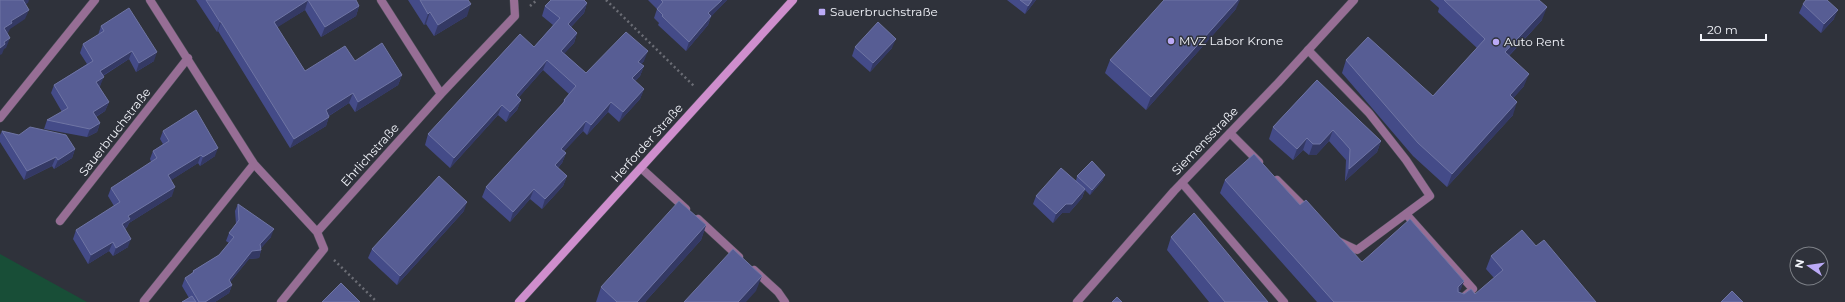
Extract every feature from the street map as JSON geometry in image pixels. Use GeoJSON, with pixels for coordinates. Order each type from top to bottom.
{"type":"FeatureCollection","features":[{"type":"Feature","properties":{"kind":"main road","name":"Herforder Straße"},"geometry":{"type":"LineString","coordinates":[[519,302],[794,0]]}},
{"type":"Feature","properties":{"kind":"street"},"geometry":{"type":"LineString","coordinates":[[0,118],[95,0]]}},
{"type":"Feature","properties":{"kind":"street"},"geometry":{"type":"LineString","coordinates":[[150,0],[254,164],[317,232],[324,249],[281,302]]}},
{"type":"Feature","properties":{"kind":"street"},"geometry":{"type":"LineString","coordinates":[[381,0],[441,94]]}},
{"type":"Feature","properties":{"kind":"street","name":"Ehrlichstraße"},"geometry":{"type":"LineString","coordinates":[[317,232],[441,94],[515,16],[514,0]]}},
{"type":"Feature","properties":{"kind":"street","name":"Siemensstraße"},"geometry":{"type":"LineString","coordinates":[[1077,302],[1182,183],[1354,0]]}},
{"type":"Feature","properties":{"kind":"street"},"geometry":{"type":"LineString","coordinates":[[1308,50],[1369,113],[1406,160],[1430,196],[1357,250],[1338,242],[1333,236]]}},
{"type":"Feature","properties":{"kind":"street","name":"Sauerbruchstraße"},"geometry":{"type":"LineString","coordinates":[[60,221],[188,58]]}},
{"type":"Feature","properties":{"kind":"street"},"geometry":{"type":"LineString","coordinates":[[1230,133],[1317,220]]}},
{"type":"Feature","properties":{"kind":"street"},"geometry":{"type":"LineString","coordinates":[[144,301],[254,164]]}},
{"type":"Feature","properties":{"kind":"street"},"geometry":{"type":"LineString","coordinates":[[641,168],[778,292],[785,302]]}},
{"type":"Feature","properties":{"kind":"street"},"geometry":{"type":"LineString","coordinates":[[1182,183],[1284,302]]}},
{"type":"Feature","properties":{"kind":"street"},"geometry":{"type":"LineString","coordinates":[[1406,214],[1473,289],[1458,302]]}},
{"type":"Feature","properties":{"kind":"path"},"geometry":{"type":"LineString","coordinates":[[606,0],[705,97]]}},
{"type":"Feature","properties":{"kind":"path"},"geometry":{"type":"LineString","coordinates":[[324,249],[377,302]]}},
{"type":"Feature","properties":{"kind":"green space"},"geometry":{"type":"Polygon","coordinates":[[[0,254],[87,302],[0,302],[0,254]]]}},
{"type":"Feature","properties":{"kind":"building"},"geometry":{"type":"Polygon","coordinates":[[[0,0],[23,0],[29,10],[11,21],[12,23],[4,28],[10,38],[4,42],[5,44],[0,48],[0,0]]]}},
{"type":"Feature","properties":{"kind":"building"},"geometry":{"type":"Polygon","coordinates":[[[206,0],[308,0],[274,22],[305,71],[345,46],[355,61],[382,43],[402,75],[358,102],[353,93],[326,110],[329,117],[294,139],[206,0]]]}},
{"type":"Feature","properties":{"kind":"building"},"geometry":{"type":"Polygon","coordinates":[[[308,0],[356,0],[359,6],[325,27],[308,0]]]}},
{"type":"Feature","properties":{"kind":"building"},"geometry":{"type":"Polygon","coordinates":[[[420,0],[468,0],[471,4],[438,25],[430,12],[428,14],[420,0]]]}},
{"type":"Feature","properties":{"kind":"building"},"geometry":{"type":"Polygon","coordinates":[[[551,0],[584,0],[587,3],[568,24],[577,33],[561,51],[586,73],[626,32],[648,51],[638,62],[644,66],[632,78],[644,89],[623,112],[611,102],[591,125],[586,121],[561,149],[566,153],[555,165],[567,176],[545,199],[534,189],[513,212],[486,187],[565,101],[564,100],[576,86],[547,60],[516,95],[521,100],[510,112],[502,105],[454,158],[428,134],[520,34],[534,47],[560,18],[545,6],[551,0]]]}},
{"type":"Feature","properties":{"kind":"building"},"geometry":{"type":"Polygon","coordinates":[[[661,0],[722,0],[708,13],[711,16],[689,42],[662,16],[663,15],[657,9],[663,2],[661,0]]]}},
{"type":"Feature","properties":{"kind":"building"},"geometry":{"type":"Polygon","coordinates":[[[1020,0],[1032,0],[1028,6],[1020,0]]]}},
{"type":"Feature","properties":{"kind":"building","name":"MVZ Labor Krone"},"geometry":{"type":"Polygon","coordinates":[[[1164,0],[1238,0],[1151,97],[1110,60],[1164,0]]]}},
{"type":"Feature","properties":{"kind":"building"},"geometry":{"type":"Polygon","coordinates":[[[1444,0],[1539,0],[1547,7],[1505,52],[1529,74],[1510,95],[1517,102],[1452,174],[1418,143],[1346,60],[1368,37],[1433,96],[1485,39],[1444,0]]]}},
{"type":"Feature","properties":{"kind":"building"},"geometry":{"type":"Polygon","coordinates":[[[1806,0],[1827,0],[1838,10],[1824,24],[1803,4],[1806,0]]]}},
{"type":"Feature","properties":{"kind":"building"},"geometry":{"type":"Polygon","coordinates":[[[129,8],[157,52],[139,63],[132,51],[100,71],[104,77],[96,82],[109,102],[93,112],[100,123],[90,129],[47,120],[68,108],[54,85],[93,61],[83,44],[104,31],[101,26],[129,8]]]}},
{"type":"Feature","properties":{"kind":"building"},"geometry":{"type":"Polygon","coordinates":[[[878,22],[896,39],[873,63],[855,47],[878,22]]]}},
{"type":"Feature","properties":{"kind":"building"},"geometry":{"type":"Polygon","coordinates":[[[1317,80],[1381,141],[1349,169],[1350,149],[1333,130],[1320,144],[1313,144],[1307,138],[1297,149],[1273,127],[1317,80]]]}},
{"type":"Feature","properties":{"kind":"building"},"geometry":{"type":"Polygon","coordinates":[[[196,110],[218,148],[203,157],[201,155],[168,175],[175,187],[128,216],[130,219],[122,224],[131,239],[116,248],[113,242],[91,255],[76,230],[120,202],[111,188],[157,158],[153,151],[169,141],[163,131],[196,110]]]}},
{"type":"Feature","properties":{"kind":"building"},"geometry":{"type":"Polygon","coordinates":[[[30,127],[66,135],[75,149],[58,160],[56,157],[27,171],[2,131],[19,135],[30,127]]]}},
{"type":"Feature","properties":{"kind":"building"},"geometry":{"type":"Polygon","coordinates":[[[1254,154],[1300,205],[1306,200],[1362,262],[1410,219],[1464,281],[1458,287],[1458,292],[1464,294],[1471,289],[1475,294],[1503,270],[1491,256],[1522,230],[1536,246],[1544,240],[1596,302],[1334,302],[1225,180],[1254,154]]]}},
{"type":"Feature","properties":{"kind":"building"},"geometry":{"type":"Polygon","coordinates":[[[1092,161],[1105,175],[1092,190],[1077,176],[1092,161]]]}},
{"type":"Feature","properties":{"kind":"building"},"geometry":{"type":"Polygon","coordinates":[[[1061,168],[1085,189],[1072,204],[1066,204],[1056,214],[1036,196],[1061,168]]]}},
{"type":"Feature","properties":{"kind":"building"},"geometry":{"type":"Polygon","coordinates":[[[439,176],[467,202],[400,276],[372,249],[439,176]]]}},
{"type":"Feature","properties":{"kind":"building"},"geometry":{"type":"Polygon","coordinates":[[[679,201],[706,225],[637,302],[617,302],[601,287],[679,201]]]}},
{"type":"Feature","properties":{"kind":"building"},"geometry":{"type":"Polygon","coordinates":[[[238,204],[274,229],[260,244],[261,250],[252,251],[229,280],[232,285],[205,302],[199,302],[185,278],[194,272],[193,271],[219,255],[234,237],[229,233],[239,220],[238,204]]]}},
{"type":"Feature","properties":{"kind":"building"},"geometry":{"type":"Polygon","coordinates":[[[1194,213],[1268,302],[1225,302],[1171,237],[1194,213]]]}},
{"type":"Feature","properties":{"kind":"building"},"geometry":{"type":"Polygon","coordinates":[[[733,249],[762,276],[738,302],[684,302],[733,249]]]}},
{"type":"Feature","properties":{"kind":"building"},"geometry":{"type":"Polygon","coordinates":[[[341,283],[360,302],[322,302],[341,283]]]}},
{"type":"Feature","properties":{"kind":"building"},"geometry":{"type":"Polygon","coordinates":[[[1732,291],[1743,302],[1721,302],[1732,291]]]}},
{"type":"Feature","properties":{"kind":"building"},"geometry":{"type":"Polygon","coordinates":[[[192,296],[196,302],[182,302],[192,296]]]}},
{"type":"Feature","properties":{"kind":"building"},"geometry":{"type":"Polygon","coordinates":[[[1117,297],[1122,302],[1112,302],[1117,297]]]}},
{"type":"Feature","properties":{"kind":"place","name":"Sauerbruchstraße"},"geometry":{"type":"Point","coordinates":[822,12]}},
{"type":"Feature","properties":{"kind":"place","name":"MVZ Labor Krone"},"geometry":{"type":"Point","coordinates":[1171,41]}},
{"type":"Feature","properties":{"kind":"place","name":"Auto Rent"},"geometry":{"type":"Point","coordinates":[1496,42]}}]}
